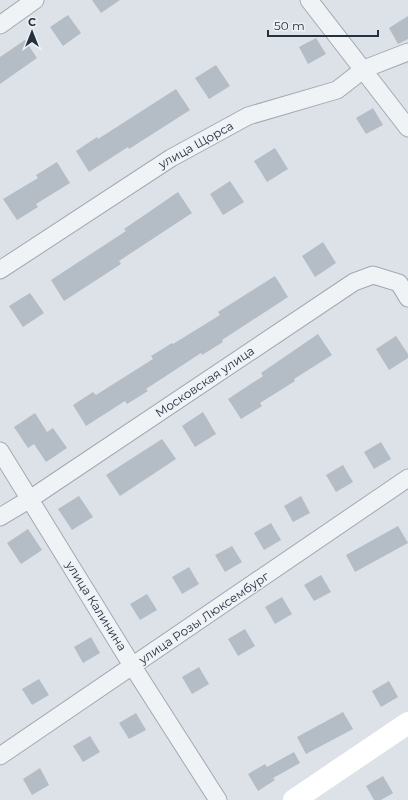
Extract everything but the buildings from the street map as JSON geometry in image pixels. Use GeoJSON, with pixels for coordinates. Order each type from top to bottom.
{"type":"FeatureCollection","features":[{"type":"Feature","properties":{"kind":"main road"},"geometry":{"type":"LineString","coordinates":[[294,800],[408,723]]}},
{"type":"Feature","properties":{"kind":"street"},"geometry":{"type":"LineString","coordinates":[[0,26],[35,0]]}},
{"type":"Feature","properties":{"kind":"street"},"geometry":{"type":"LineString","coordinates":[[309,0],[364,69],[408,128]]}},
{"type":"Feature","properties":{"kind":"street","name":"улица Щорса"},"geometry":{"type":"LineString","coordinates":[[0,270],[170,158],[248,116],[337,90],[364,69],[408,52]]}},
{"type":"Feature","properties":{"kind":"street","name":"Московская улица"},"geometry":{"type":"LineString","coordinates":[[0,517],[30,499],[354,282],[373,276],[399,283],[408,298]]}},
{"type":"Feature","properties":{"kind":"street","name":"улица Калинина"},"geometry":{"type":"LineString","coordinates":[[0,451],[133,667],[218,800]]}},
{"type":"Feature","properties":{"kind":"street","name":"улица Розы Люксембург"},"geometry":{"type":"LineString","coordinates":[[0,756],[133,667],[408,478]]}}]}
